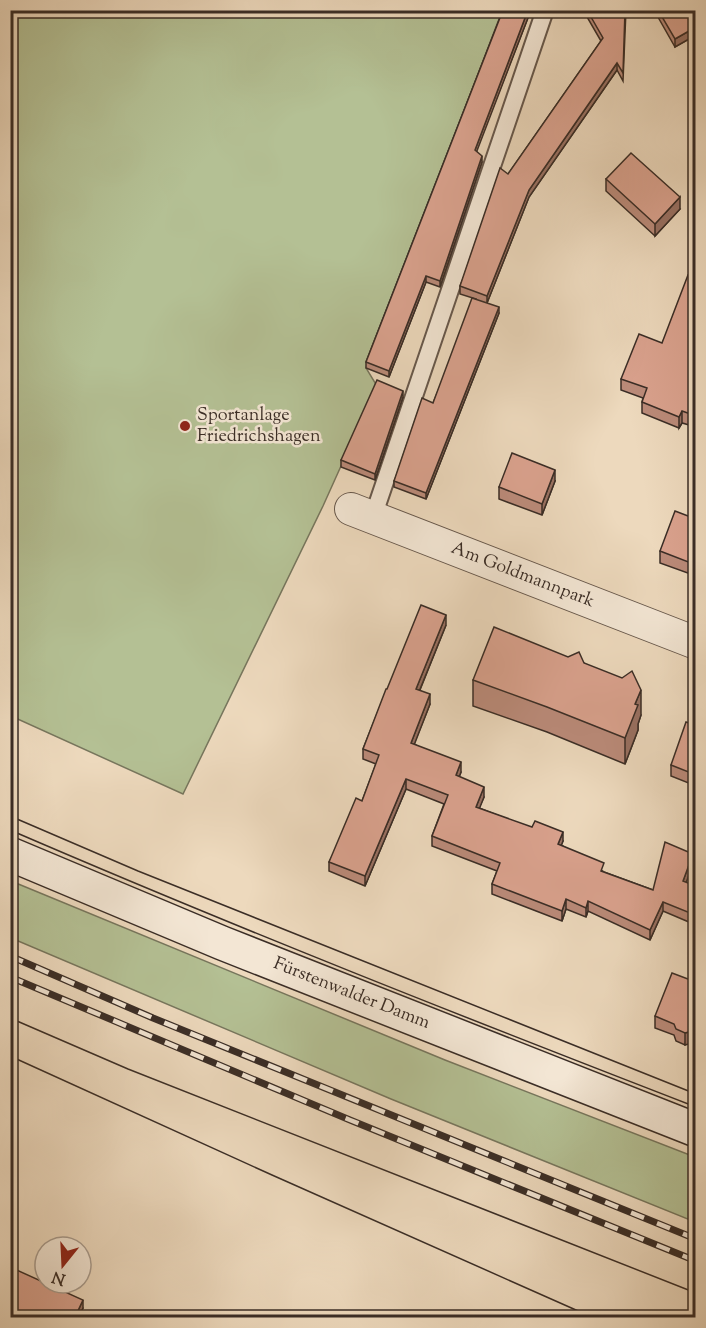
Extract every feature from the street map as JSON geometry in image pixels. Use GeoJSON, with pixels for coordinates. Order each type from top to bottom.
{"type":"FeatureCollection","features":[{"type":"Feature","properties":{"kind":"main road","name":"Fürstenwalder Damm"},"geometry":{"type":"LineString","coordinates":[[10,854],[233,947],[696,1130]]}},
{"type":"Feature","properties":{"kind":"street","name":"Am Goldmannpark"},"geometry":{"type":"LineString","coordinates":[[362,513],[696,643]]}},
{"type":"Feature","properties":{"kind":"lane"},"geometry":{"type":"LineString","coordinates":[[362,513],[545,10]]}},
{"type":"Feature","properties":{"kind":"green space","name":"Sportanlage Friedrichshagen"},"geometry":{"type":"Polygon","coordinates":[[[10,11],[502,11],[366,368],[377,386],[323,506],[183,794],[11,716],[10,11]]]}},
{"type":"Feature","properties":{"kind":"green space"},"geometry":{"type":"Polygon","coordinates":[[[11,881],[445,1060],[695,1157],[695,1222],[391,1099],[11,938],[11,881]]]}},
{"type":"Feature","properties":{"kind":"building"},"geometry":{"type":"Polygon","coordinates":[[[503,10],[528,10],[475,150],[482,156],[440,281],[426,276],[389,371],[366,362],[503,10]]]}},
{"type":"Feature","properties":{"kind":"building"},"geometry":{"type":"Polygon","coordinates":[[[587,10],[625,10],[623,73],[617,63],[529,190],[487,296],[460,286],[500,168],[508,174],[603,38],[587,10]]]}},
{"type":"Feature","properties":{"kind":"building"},"geometry":{"type":"Polygon","coordinates":[[[658,10],[696,10],[696,27],[675,39],[658,10]]]}},
{"type":"Feature","properties":{"kind":"building"},"geometry":{"type":"Polygon","coordinates":[[[631,153],[680,197],[655,224],[606,179],[631,153]]]}},
{"type":"Feature","properties":{"kind":"building"},"geometry":{"type":"Polygon","coordinates":[[[688,275],[696,278],[696,416],[682,411],[679,417],[642,402],[647,388],[621,379],[639,334],[662,343],[688,275]]]}},
{"type":"Feature","properties":{"kind":"building"},"geometry":{"type":"Polygon","coordinates":[[[472,298],[499,307],[426,493],[394,481],[422,398],[433,403],[472,298]]]}},
{"type":"Feature","properties":{"kind":"building"},"geometry":{"type":"Polygon","coordinates":[[[377,380],[403,391],[375,474],[341,460],[377,380]]]}},
{"type":"Feature","properties":{"kind":"building"},"geometry":{"type":"Polygon","coordinates":[[[512,453],[555,470],[542,504],[499,487],[512,453]]]}},
{"type":"Feature","properties":{"kind":"building"},"geometry":{"type":"Polygon","coordinates":[[[675,511],[696,519],[696,565],[660,551],[675,511]]]}},
{"type":"Feature","properties":{"kind":"building"},"geometry":{"type":"Polygon","coordinates":[[[421,605],[446,615],[416,689],[430,694],[411,743],[461,762],[456,775],[484,787],[476,807],[532,827],[535,821],[563,832],[558,844],[604,863],[601,871],[653,890],[665,842],[693,854],[683,881],[696,886],[695,915],[663,902],[650,930],[588,901],[586,908],[566,899],[562,911],[492,884],[500,863],[432,836],[448,795],[406,779],[365,876],[329,862],[356,798],[362,801],[379,755],[363,749],[421,605]]]}},
{"type":"Feature","properties":{"kind":"building"},"geometry":{"type":"Polygon","coordinates":[[[494,627],[568,657],[579,652],[584,663],[622,678],[632,671],[641,690],[635,704],[638,705],[625,738],[473,680],[494,627]]]}},
{"type":"Feature","properties":{"kind":"building"},"geometry":{"type":"Polygon","coordinates":[[[686,722],[696,725],[696,775],[671,765],[686,722]]]}},
{"type":"Feature","properties":{"kind":"building"},"geometry":{"type":"Polygon","coordinates":[[[672,973],[696,982],[696,1030],[685,1033],[676,1029],[674,1024],[655,1016],[672,973]]]}},
{"type":"Feature","properties":{"kind":"building"},"geometry":{"type":"Polygon","coordinates":[[[10,1267],[33,1277],[33,1295],[72,1295],[83,1300],[75,1317],[21,1317],[10,1313],[10,1267]]]}},
{"type":"Feature","properties":{"kind":"tram line"},"geometry":{"type":"LineString","coordinates":[[10,816],[138,871],[696,1094]]}},
{"type":"Feature","properties":{"kind":"tram line"},"geometry":{"type":"LineString","coordinates":[[10,830],[352,972],[696,1107]]}},
{"type":"Feature","properties":{"kind":"tram line"},"geometry":{"type":"LineString","coordinates":[[10,1018],[128,1069],[696,1293]]}},
{"type":"Feature","properties":{"kind":"tram line"},"geometry":{"type":"LineString","coordinates":[[10,1056],[594,1318]]}},
{"type":"Feature","properties":{"kind":"railway"},"geometry":{"type":"LineString","coordinates":[[10,956],[153,1018],[696,1239]]}},
{"type":"Feature","properties":{"kind":"railway"},"geometry":{"type":"LineString","coordinates":[[10,977],[350,1120],[696,1261]]}},
{"type":"Feature","properties":{"kind":"place","name":"Sportanlage Friedrichshagen"},"geometry":{"type":"Point","coordinates":[185,426]}}]}
